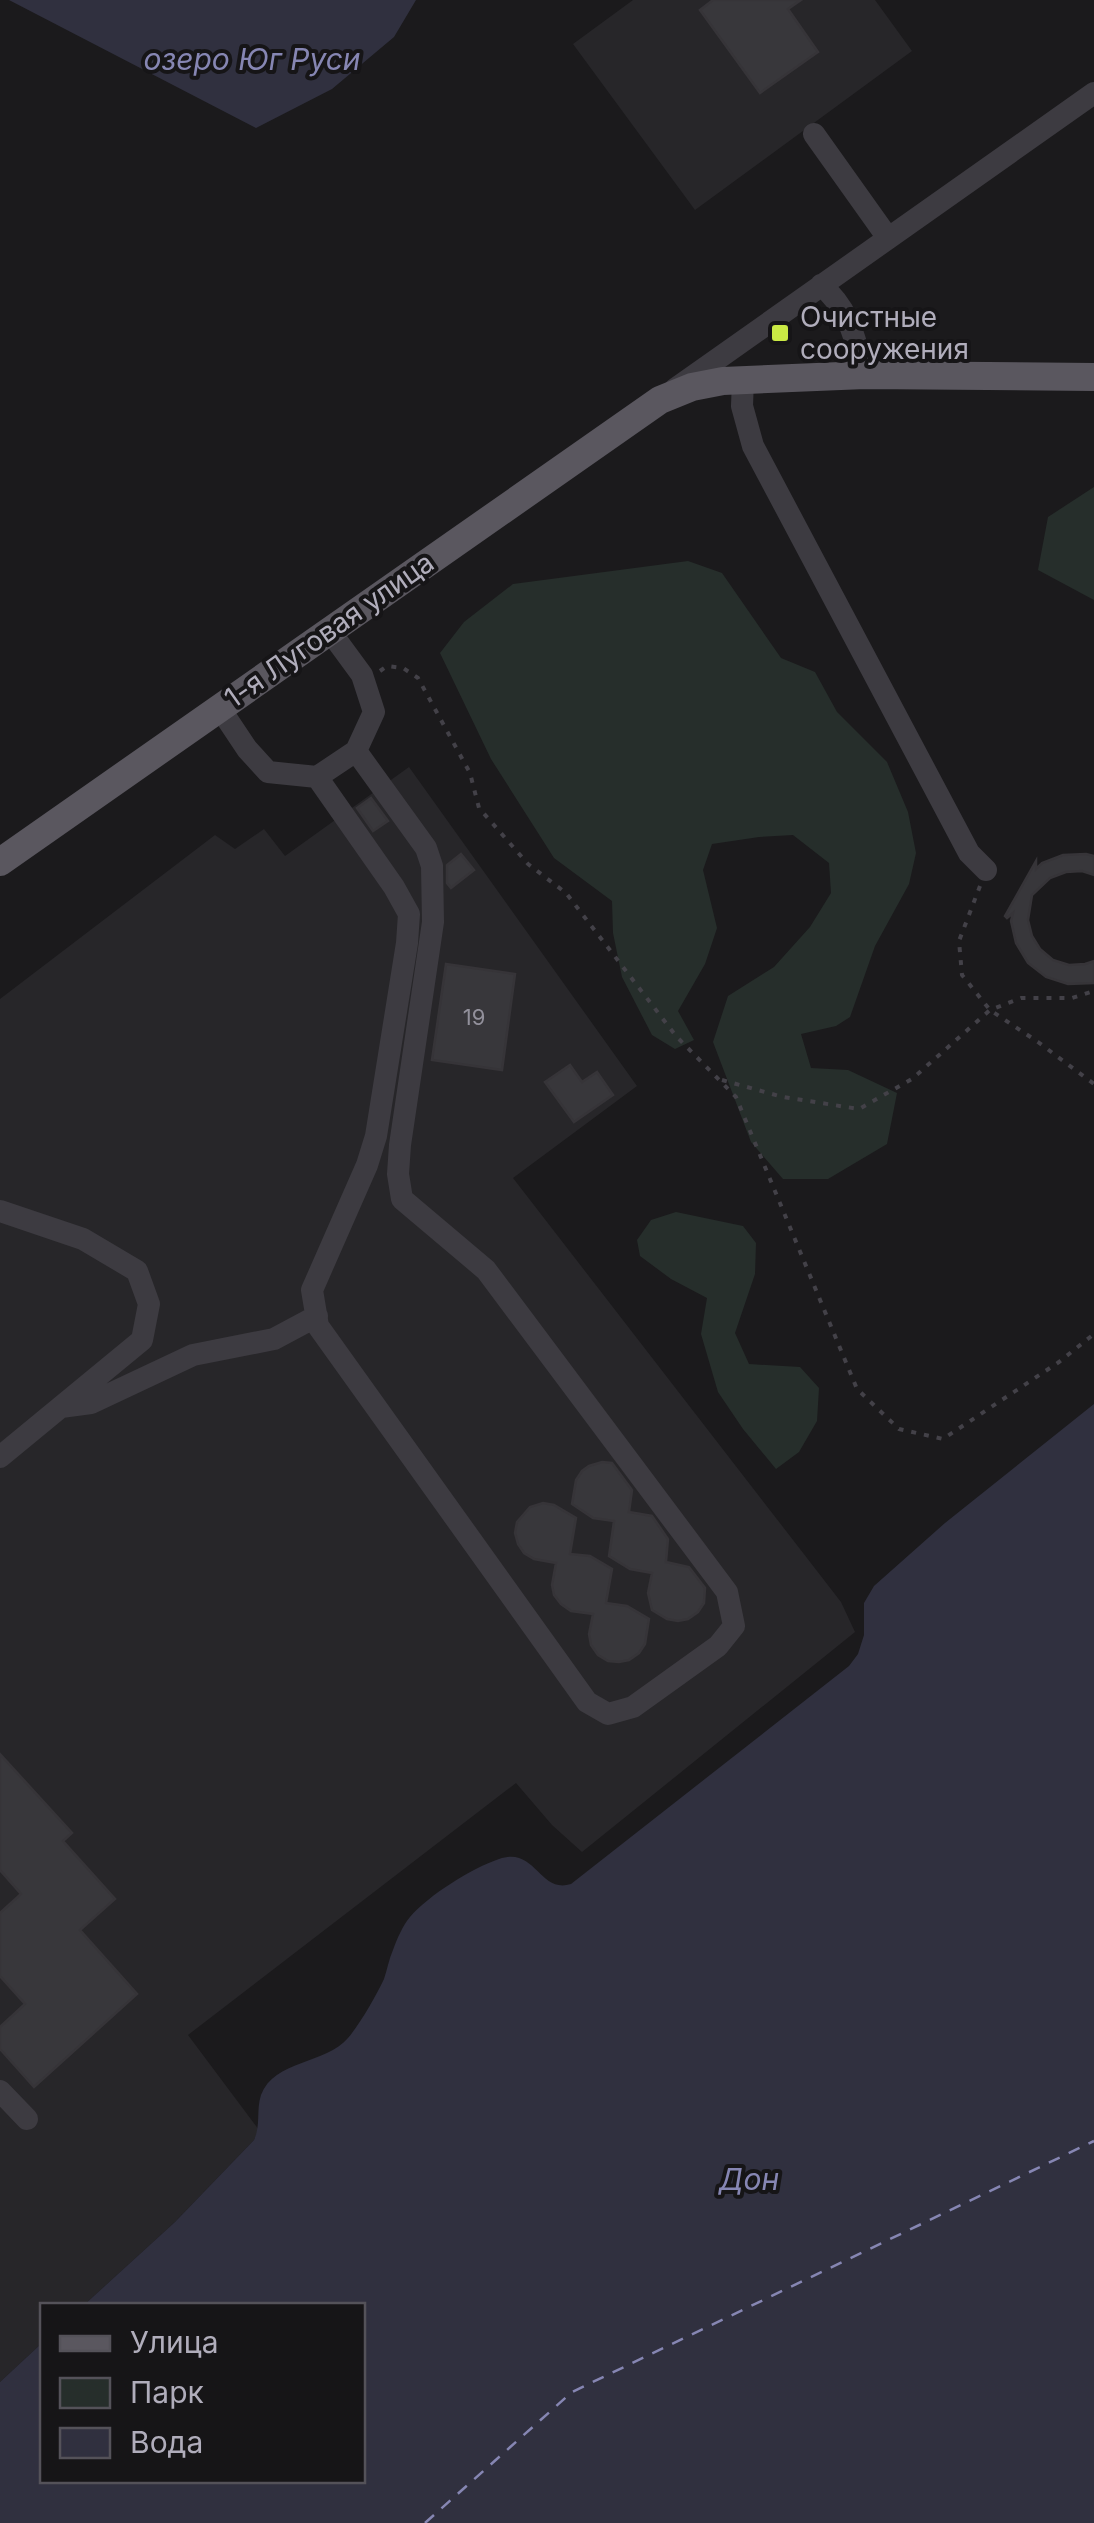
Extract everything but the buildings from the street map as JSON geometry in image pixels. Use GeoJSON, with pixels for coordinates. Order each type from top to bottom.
{"type":"FeatureCollection","features":[{"type":"Feature","properties":{"kind":"main road","name":"1-я Луговая улица"},"geometry":{"type":"LineString","coordinates":[[0,862],[660,400],[723,380],[865,374],[1094,378]]}},
{"type":"Feature","properties":{"kind":"street","name":"1-я Луговая улица"},"geometry":{"type":"LineString","coordinates":[[660,400],[1094,93]]}},
{"type":"Feature","properties":{"kind":"street"},"geometry":{"type":"LineString","coordinates":[[814,134],[888,238]]}},
{"type":"Feature","properties":{"kind":"street"},"geometry":{"type":"LineString","coordinates":[[821,285],[838,300],[846,315],[865,374]]}},
{"type":"Feature","properties":{"kind":"street"},"geometry":{"type":"LineString","coordinates":[[743,380],[742,406],[754,446],[968,853],[986,870]]}},
{"type":"Feature","properties":{"kind":"street"},"geometry":{"type":"LineString","coordinates":[[219,707],[246,749],[268,772],[317,777],[356,751],[374,712],[362,675],[329,630]]}},
{"type":"Feature","properties":{"kind":"street"},"geometry":{"type":"LineString","coordinates":[[317,777],[409,914],[376,1136],[312,1290],[318,1326],[587,1702],[608,1714],[633,1706],[718,1646],[734,1626],[727,1592],[486,1270],[402,1199],[398,1174],[400,1145],[433,922],[432,866],[426,848],[356,751]]}},
{"type":"Feature","properties":{"kind":"street"},"geometry":{"type":"LineString","coordinates":[[0,1212],[83,1238],[137,1271],[149,1304],[142,1340],[0,1457]]}},
{"type":"Feature","properties":{"kind":"street"},"geometry":{"type":"LineString","coordinates":[[61,1407],[91,1403],[192,1355],[274,1338],[316,1316]]}},
{"type":"Feature","properties":{"kind":"street"},"geometry":{"type":"LineString","coordinates":[[0,2091],[27,2120]]}},
{"type":"Feature","properties":{"kind":"path"},"geometry":{"type":"LineString","coordinates":[[365,684],[386,666],[403,668],[418,678],[470,773],[479,808],[528,864],[566,893],[676,1036],[736,1098],[857,1389],[899,1428],[942,1439],[1059,1362],[1094,1334]]}},
{"type":"Feature","properties":{"kind":"path"},"geometry":{"type":"LineString","coordinates":[[986,870],[959,941],[962,975],[990,1010],[1094,1084]]}},
{"type":"Feature","properties":{"kind":"path"},"geometry":{"type":"LineString","coordinates":[[718,1079],[783,1097],[859,1109],[912,1079],[990,1010],[1022,998],[1072,998],[1094,992]]}},
{"type":"Feature","properties":{"kind":"shaded area"},"geometry":{"type":"Polygon","coordinates":[[[633,0],[875,0],[912,51],[695,210],[573,44],[633,0]]]}},
{"type":"Feature","properties":{"kind":"shaded area"},"geometry":{"type":"Polygon","coordinates":[[[409,767],[637,1086],[513,1178],[841,1602],[855,1632],[582,1852],[552,1825],[516,1783],[188,2035],[259,2130],[254,2140],[175,2222],[86,2303],[40,2303],[40,2345],[0,2382],[0,999],[215,835],[235,849],[264,829],[285,856],[409,767]]]}},
{"type":"Feature","properties":{"kind":"green space"},"geometry":{"type":"Polygon","coordinates":[[[1094,487],[1094,600],[1038,570],[1048,517],[1094,487]]]}},
{"type":"Feature","properties":{"kind":"green space"},"geometry":{"type":"Polygon","coordinates":[[[688,561],[722,573],[781,658],[815,672],[837,712],[887,762],[908,812],[916,853],[909,884],[875,946],[850,1017],[836,1026],[801,1034],[811,1068],[848,1070],[897,1093],[887,1144],[828,1179],[783,1179],[751,1142],[713,1042],[728,996],[774,967],[810,927],[831,893],[829,863],[793,835],[712,844],[703,870],[717,928],[705,964],[678,1011],[694,1040],[675,1049],[652,1035],[622,977],[613,933],[612,901],[554,858],[491,759],[440,653],[464,622],[513,584],[688,561]]]}},
{"type":"Feature","properties":{"kind":"green space"},"geometry":{"type":"Polygon","coordinates":[[[676,1212],[743,1226],[756,1243],[755,1274],[735,1333],[749,1364],[800,1367],[819,1388],[817,1421],[799,1452],[776,1469],[718,1392],[701,1334],[707,1298],[671,1279],[640,1256],[637,1240],[651,1220],[676,1212]]]}},
{"type":"Feature","properties":{"kind":"water","name":"озеро Юг Руси"},"geometry":{"type":"Polygon","coordinates":[[[9,0],[416,0],[394,37],[332,89],[256,128],[9,0]]]}},
{"type":"Feature","properties":{"kind":"water","name":"Дон"},"geometry":{"type":"Polygon","coordinates":[[[1094,1404],[1094,2523],[0,2523],[0,2382],[40,2345],[40,2483],[365,2483],[365,2303],[86,2303],[175,2222],[254,2140],[261,2095],[268,2084],[288,2068],[327,2053],[348,2038],[381,1986],[403,1928],[418,1909],[464,1876],[488,1863],[511,1857],[530,1864],[551,1882],[571,1884],[849,1666],[864,1635],[864,1603],[874,1586],[945,1523],[1094,1404]]]}},
{"type":"Feature","properties":{"kind":"ferry route"},"geometry":{"type":"LineString","coordinates":[[425,2523],[572,2392],[1094,2141]]}},
{"type":"Feature","properties":{"kind":"place","name":"Очистные сооружения"},"geometry":{"type":"Point","coordinates":[780,333]}}]}
